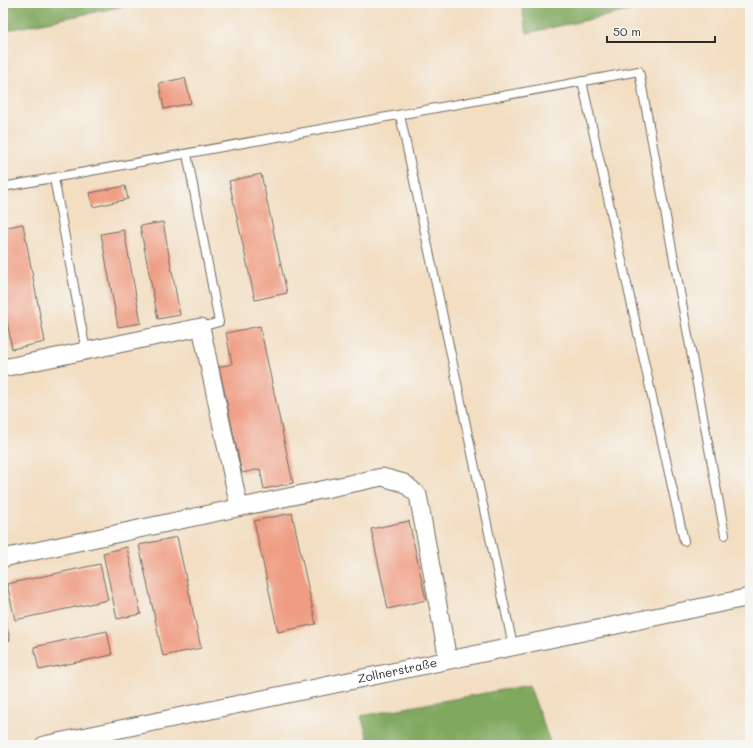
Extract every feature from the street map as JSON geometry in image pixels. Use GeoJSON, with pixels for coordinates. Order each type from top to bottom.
{"type":"FeatureCollection","features":[{"type":"Feature","properties":{"kind":"street"},"geometry":{"type":"LineString","coordinates":[[3,368],[202,327],[239,507]]}},
{"type":"Feature","properties":{"kind":"street"},"geometry":{"type":"LineString","coordinates":[[3,558],[382,477],[404,483],[418,495],[448,660]]}},
{"type":"Feature","properties":{"kind":"street","name":"Zollnerstraße"},"geometry":{"type":"LineString","coordinates":[[44,745],[750,597]]}},
{"type":"Feature","properties":{"kind":"lane"},"geometry":{"type":"LineString","coordinates":[[3,188],[639,71],[725,535]]}},
{"type":"Feature","properties":{"kind":"lane"},"geometry":{"type":"LineString","coordinates":[[582,81],[684,540]]}},
{"type":"Feature","properties":{"kind":"lane"},"geometry":{"type":"LineString","coordinates":[[400,115],[513,646]]}},
{"type":"Feature","properties":{"kind":"lane"},"geometry":{"type":"LineString","coordinates":[[188,154],[219,322],[202,327]]}},
{"type":"Feature","properties":{"kind":"lane"},"geometry":{"type":"LineString","coordinates":[[54,178],[86,351]]}},
{"type":"Feature","properties":{"kind":"green space"},"geometry":{"type":"Polygon","coordinates":[[[3,3],[139,3],[3,31],[3,3]]]}},
{"type":"Feature","properties":{"kind":"green space"},"geometry":{"type":"Polygon","coordinates":[[[521,3],[666,3],[527,33],[521,3]]]}},
{"type":"Feature","properties":{"kind":"green space"},"geometry":{"type":"Polygon","coordinates":[[[529,685],[551,745],[370,745],[361,716],[529,685]]]}},
{"type":"Feature","properties":{"kind":"building"},"geometry":{"type":"Polygon","coordinates":[[[185,78],[191,103],[164,109],[159,83],[185,78]]]}},
{"type":"Feature","properties":{"kind":"building"},"geometry":{"type":"Polygon","coordinates":[[[261,174],[287,293],[255,300],[229,181],[261,174]]]}},
{"type":"Feature","properties":{"kind":"building"},"geometry":{"type":"Polygon","coordinates":[[[125,186],[128,199],[93,207],[90,193],[125,186]]]}},
{"type":"Feature","properties":{"kind":"building"},"geometry":{"type":"Polygon","coordinates":[[[163,222],[180,315],[158,319],[140,226],[163,222]]]}},
{"type":"Feature","properties":{"kind":"building"},"geometry":{"type":"Polygon","coordinates":[[[23,224],[45,342],[12,349],[3,298],[3,228],[23,224]]]}},
{"type":"Feature","properties":{"kind":"building"},"geometry":{"type":"Polygon","coordinates":[[[124,230],[141,323],[118,327],[101,234],[124,230]]]}},
{"type":"Feature","properties":{"kind":"building"},"geometry":{"type":"Polygon","coordinates":[[[260,326],[293,483],[264,489],[260,469],[242,473],[219,367],[232,364],[226,333],[260,326]]]}},
{"type":"Feature","properties":{"kind":"building"},"geometry":{"type":"Polygon","coordinates":[[[292,513],[316,624],[278,632],[254,521],[292,513]]]}},
{"type":"Feature","properties":{"kind":"building"},"geometry":{"type":"Polygon","coordinates":[[[409,521],[426,600],[388,609],[371,529],[409,521]]]}},
{"type":"Feature","properties":{"kind":"building"},"geometry":{"type":"Polygon","coordinates":[[[177,537],[201,648],[163,656],[139,545],[177,537]]]}},
{"type":"Feature","properties":{"kind":"building"},"geometry":{"type":"Polygon","coordinates":[[[127,547],[141,614],[117,619],[103,553],[127,547]]]}},
{"type":"Feature","properties":{"kind":"building"},"geometry":{"type":"Polygon","coordinates":[[[100,564],[108,600],[15,620],[7,584],[100,564]]]}},
{"type":"Feature","properties":{"kind":"building"},"geometry":{"type":"Polygon","coordinates":[[[3,610],[10,640],[3,642],[3,610]]]}},
{"type":"Feature","properties":{"kind":"building"},"geometry":{"type":"Polygon","coordinates":[[[107,631],[112,655],[39,670],[34,647],[107,631]]]}}]}
